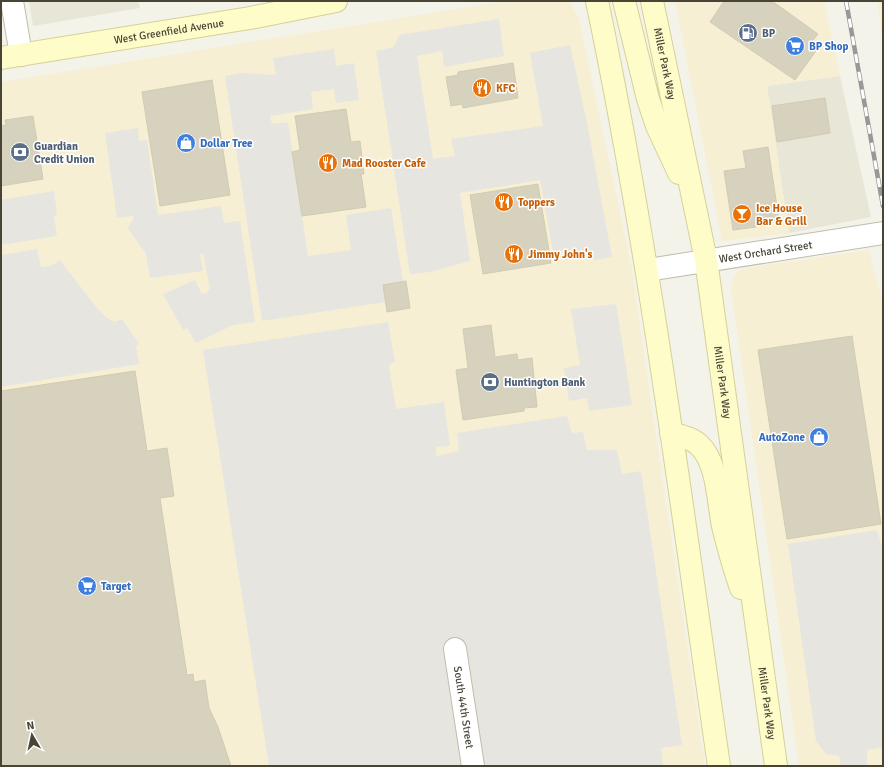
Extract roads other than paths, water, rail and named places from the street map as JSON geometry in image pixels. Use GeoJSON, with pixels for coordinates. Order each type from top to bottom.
{"type":"FeatureCollection","features":[{"type":"Feature","properties":{"kind":"main road","name":"West Greenfield Avenue"},"geometry":{"type":"LineString","coordinates":[[11,57],[250,18],[336,1]]}},
{"type":"Feature","properties":{"kind":"main road"},"geometry":{"type":"LineString","coordinates":[[597,1],[622,120],[648,270],[719,766]]}},
{"type":"Feature","properties":{"kind":"main road"},"geometry":{"type":"LineString","coordinates":[[624,1],[648,99],[657,126],[692,197]]}},
{"type":"Feature","properties":{"kind":"main road","name":"Miller Park Way"},"geometry":{"type":"LineString","coordinates":[[652,1],[706,260],[776,766]]}},
{"type":"Feature","properties":{"kind":"main road"},"geometry":{"type":"LineString","coordinates":[[671,433],[687,438],[699,445],[708,456],[714,476],[723,526],[732,561],[758,636]]}},
{"type":"Feature","properties":{"kind":"street"},"geometry":{"type":"LineString","coordinates":[[11,57],[12,1]]}},
{"type":"Feature","properties":{"kind":"street","name":"West Orchard Street"},"geometry":{"type":"LineString","coordinates":[[648,270],[883,233]]}},
{"type":"Feature","properties":{"kind":"street","name":"South 44th Street"},"geometry":{"type":"LineString","coordinates":[[455,650],[473,766]]}},
{"type":"Feature","properties":{"kind":"railway"},"geometry":{"type":"LineString","coordinates":[[846,1],[883,206]]}},
{"type":"Feature","properties":{"kind":"place","name":"BP"},"geometry":{"type":"Point","coordinates":[748,33]}},
{"type":"Feature","properties":{"kind":"place","name":"BP Shop"},"geometry":{"type":"Point","coordinates":[795,46]}},
{"type":"Feature","properties":{"kind":"place","name":"KFC"},"geometry":{"type":"Point","coordinates":[482,88]}},
{"type":"Feature","properties":{"kind":"place","name":"Dollar Tree"},"geometry":{"type":"Point","coordinates":[186,143]}},
{"type":"Feature","properties":{"kind":"place","name":"Guardian Credit Union"},"geometry":{"type":"Point","coordinates":[20,152]}},
{"type":"Feature","properties":{"kind":"place","name":"Mad Rooster Cafe"},"geometry":{"type":"Point","coordinates":[328,163]}},
{"type":"Feature","properties":{"kind":"place","name":"Toppers"},"geometry":{"type":"Point","coordinates":[504,202]}},
{"type":"Feature","properties":{"kind":"place","name":"Ice House Bar & Grill"},"geometry":{"type":"Point","coordinates":[742,214]}},
{"type":"Feature","properties":{"kind":"place","name":"Jimmy John's"},"geometry":{"type":"Point","coordinates":[514,254]}},
{"type":"Feature","properties":{"kind":"place","name":"Huntington Bank"},"geometry":{"type":"Point","coordinates":[490,382]}},
{"type":"Feature","properties":{"kind":"place","name":"AutoZone"},"geometry":{"type":"Point","coordinates":[819,437]}},
{"type":"Feature","properties":{"kind":"place","name":"Target"},"geometry":{"type":"Point","coordinates":[87,586]}}]}
